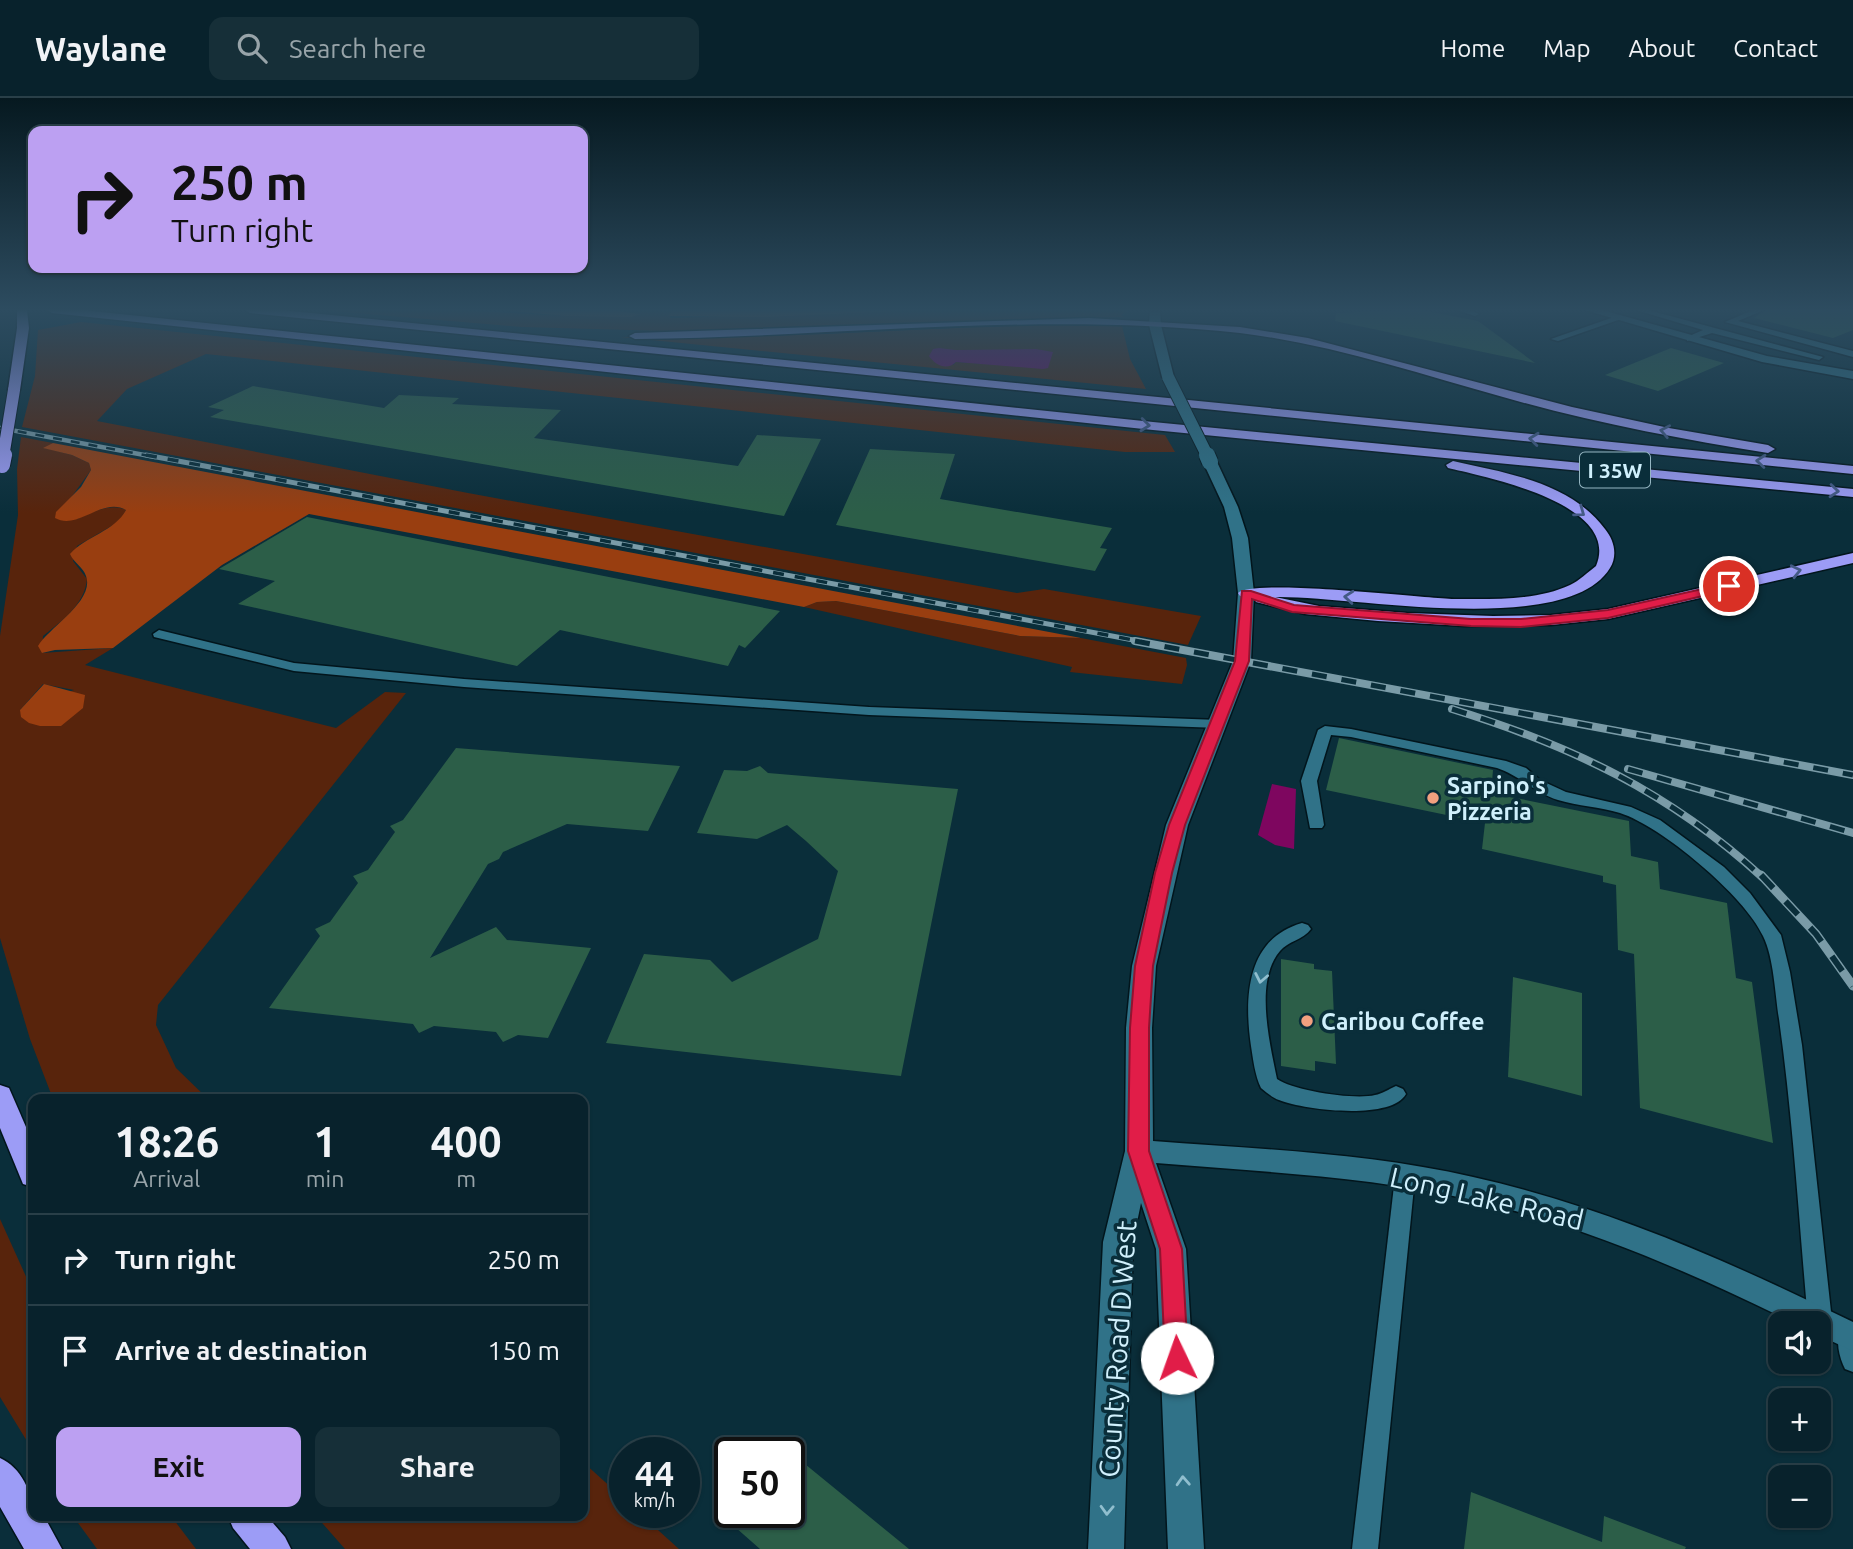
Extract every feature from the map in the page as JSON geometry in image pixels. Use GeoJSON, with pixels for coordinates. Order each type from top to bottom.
{"type":"FeatureCollection","features":[{"type":"Feature","properties":{"kind":"highway"},"geometry":{"type":"LineString","coordinates":[[1,469],[16,378]]}},
{"type":"Feature","properties":{"kind":"highway","name":"I 35W"},"geometry":{"type":"LineString","coordinates":[[706,378],[1853,493]]}},
{"type":"Feature","properties":{"kind":"highway","name":"I 35W"},"geometry":{"type":"LineString","coordinates":[[934,378],[1853,470]]}},
{"type":"Feature","properties":{"kind":"highway"},"geometry":{"type":"LineString","coordinates":[[1449,378],[1619,422],[1748,446],[1853,461]]}},
{"type":"Feature","properties":{"kind":"highway"},"geometry":{"type":"LineString","coordinates":[[1247,593],[1293,592],[1419,603],[1483,604],[1520,600],[1582,586],[1602,568],[1607,557],[1601,533],[1590,520],[1556,497],[1513,480],[1376,447]]}},
{"type":"Feature","properties":{"kind":"highway"},"geometry":{"type":"LineString","coordinates":[[1247,593],[1292,609],[1521,623],[1608,614],[1853,558]]}},
{"type":"Feature","properties":{"kind":"highway"},"geometry":{"type":"LineString","coordinates":[[0,1095],[28,1164]]}},
{"type":"Feature","properties":{"kind":"highway"},"geometry":{"type":"LineString","coordinates":[[0,1475],[44,1549]]}},
{"type":"Feature","properties":{"kind":"highway"},"geometry":{"type":"LineString","coordinates":[[249,1521],[273,1549]]}},
{"type":"Feature","properties":{"kind":"main road","name":"County Road D West"},"geometry":{"type":"LineString","coordinates":[[1106,1549],[1118,1242],[1139,1151],[1139,1028],[1144,966],[1177,825],[1242,661],[1247,593],[1237,524],[1168,378]]}},
{"type":"Feature","properties":{"kind":"main road","name":"County Road D West"},"geometry":{"type":"LineString","coordinates":[[1139,1151],[1171,1249],[1186,1549]]}},
{"type":"Feature","properties":{"kind":"main road","name":"Long Lake Road"},"geometry":{"type":"LineString","coordinates":[[1139,1151],[1405,1177],[1514,1198],[1590,1220],[1684,1256],[1799,1311]]}},
{"type":"Feature","properties":{"kind":"main road","name":"Long Lake Road"},"geometry":{"type":"LineString","coordinates":[[1831,1329],[1852,1345]]}},
{"type":"Feature","properties":{"kind":"lane"},"geometry":{"type":"LineString","coordinates":[[159,634],[294,667],[464,683],[869,711],[1219,724]]}},
{"type":"Feature","properties":{"kind":"lane"},"geometry":{"type":"LineString","coordinates":[[1316,825],[1309,781],[1325,730],[1501,764],[1521,771],[1535,783],[1561,796],[1626,810],[1654,823],[1718,871],[1744,897],[1772,935],[1781,972],[1792,1045],[1819,1311]]}},
{"type":"Feature","properties":{"kind":"lane"},"geometry":{"type":"LineString","coordinates":[[1302,929],[1272,947],[1263,965],[1258,988],[1259,1039],[1268,1083],[1283,1094],[1323,1101],[1377,1103],[1396,1094]]}},
{"type":"Feature","properties":{"kind":"lane"},"geometry":{"type":"LineString","coordinates":[[1365,1549],[1405,1177]]}},
{"type":"Feature","properties":{"kind":"shaded area"},"geometry":{"type":"Polygon","coordinates":[[[35,378],[152,378],[127,389],[97,421],[468,493],[1017,593],[1044,589],[1201,616],[1188,645],[22,427],[35,378]]]}},
{"type":"Feature","properties":{"kind":"shaded area"},"geometry":{"type":"Polygon","coordinates":[[[428,378],[615,378],[1165,435],[1175,452],[1125,452],[428,378]]]}},
{"type":"Feature","properties":{"kind":"shaded area"},"geometry":{"type":"Polygon","coordinates":[[[1032,378],[1140,378],[1146,389],[1032,378]]]}},
{"type":"Feature","properties":{"kind":"shaded area"},"geometry":{"type":"Polygon","coordinates":[[[21,437],[53,443],[45,448],[89,463],[91,470],[70,499],[77,519],[108,508],[126,510],[120,521],[77,546],[73,561],[87,579],[85,588],[71,611],[43,636],[42,653],[113,648],[85,665],[336,728],[385,692],[406,693],[158,1005],[156,1025],[176,1068],[203,1094],[51,1094],[30,1039],[0,938],[0,636],[18,515],[17,469],[21,437]],[[43,684],[20,710],[74,690],[43,684]]]}},
{"type":"Feature","properties":{"kind":"shaded area"},"geometry":{"type":"Polygon","coordinates":[[[53,443],[1081,638],[1020,636],[836,601],[817,602],[804,607],[309,514],[222,565],[113,648],[42,653],[38,646],[78,604],[87,585],[85,573],[70,554],[115,523],[126,510],[108,507],[73,520],[55,518],[56,512],[81,487],[91,470],[89,463],[72,455],[43,448],[53,443]]]}},
{"type":"Feature","properties":{"kind":"shaded area"},"geometry":{"type":"Polygon","coordinates":[[[836,601],[1020,636],[1081,638],[1186,658],[1187,665],[1182,684],[1070,672],[1072,667],[804,607],[817,602],[836,601]]]}},
{"type":"Feature","properties":{"kind":"shaded area"},"geometry":{"type":"Polygon","coordinates":[[[44,684],[85,695],[83,708],[61,726],[29,723],[21,717],[20,710],[44,684]]]}},
{"type":"Feature","properties":{"kind":"shaded area"},"geometry":{"type":"Polygon","coordinates":[[[1272,784],[1296,789],[1294,849],[1275,845],[1258,835],[1272,784]]]}},
{"type":"Feature","properties":{"kind":"shaded area"},"geometry":{"type":"Polygon","coordinates":[[[0,1219],[28,1281],[28,1443],[0,1397],[0,1219]]]}},
{"type":"Feature","properties":{"kind":"shaded area"},"geometry":{"type":"Polygon","coordinates":[[[588,1467],[609,1486],[609,1528],[656,1528],[679,1549],[345,1549],[320,1521],[588,1521],[588,1467]]]}},
{"type":"Feature","properties":{"kind":"shaded area"},"geometry":{"type":"Polygon","coordinates":[[[77,1521],[175,1521],[196,1549],[97,1549],[77,1521]]]}},
{"type":"Feature","properties":{"kind":"building"},"geometry":{"type":"Polygon","coordinates":[[[1614,378],[1689,378],[1658,391],[1614,378]]]}},
{"type":"Feature","properties":{"kind":"building"},"geometry":{"type":"Polygon","coordinates":[[[253,386],[384,408],[399,395],[459,398],[452,404],[561,410],[534,438],[738,466],[757,435],[821,439],[784,516],[210,417],[224,410],[208,407],[253,386]]]}},
{"type":"Feature","properties":{"kind":"building"},"geometry":{"type":"Polygon","coordinates":[[[870,449],[955,454],[940,499],[1112,528],[1100,548],[1107,549],[1095,571],[836,525],[870,449]]]}},
{"type":"Feature","properties":{"kind":"building"},"geometry":{"type":"Polygon","coordinates":[[[307,517],[780,611],[745,648],[739,645],[728,666],[560,630],[517,666],[238,604],[275,581],[219,569],[307,517]]]}},
{"type":"Feature","properties":{"kind":"building"},"geometry":{"type":"Polygon","coordinates":[[[1339,738],[1493,770],[1491,793],[1629,821],[1631,856],[1658,862],[1660,889],[1727,903],[1736,978],[1752,982],[1773,1143],[1640,1108],[1634,954],[1618,950],[1616,885],[1603,882],[1603,876],[1482,849],[1485,823],[1326,790],[1339,738]]]}},
{"type":"Feature","properties":{"kind":"building"},"geometry":{"type":"Polygon","coordinates":[[[456,748],[680,766],[648,831],[567,824],[503,852],[499,859],[488,864],[430,958],[496,927],[507,940],[591,948],[548,1038],[518,1035],[503,1042],[496,1032],[434,1026],[419,1033],[413,1024],[269,1008],[320,936],[315,929],[330,922],[358,883],[353,876],[368,870],[395,832],[390,826],[403,820],[456,748]]]}},
{"type":"Feature","properties":{"kind":"building"},"geometry":{"type":"Polygon","coordinates":[[[760,766],[768,773],[958,789],[901,1076],[606,1043],[644,954],[710,960],[732,982],[818,939],[838,871],[806,841],[787,825],[757,839],[697,833],[724,770],[747,771],[760,766]]]}},
{"type":"Feature","properties":{"kind":"building","name":"Caribou Coffee"},"geometry":{"type":"Polygon","coordinates":[[[1281,959],[1314,964],[1314,969],[1332,971],[1336,1064],[1315,1061],[1315,1071],[1281,1066],[1281,959]]]}},
{"type":"Feature","properties":{"kind":"building"},"geometry":{"type":"Polygon","coordinates":[[[1513,977],[1582,993],[1582,1096],[1508,1077],[1513,977]]]}},
{"type":"Feature","properties":{"kind":"building"},"geometry":{"type":"Polygon","coordinates":[[[805,1464],[909,1549],[760,1549],[736,1528],[805,1528],[805,1464]]]}},
{"type":"Feature","properties":{"kind":"building"},"geometry":{"type":"Polygon","coordinates":[[[1471,1492],[1602,1542],[1604,1516],[1686,1547],[1464,1549],[1471,1492]]]}},
{"type":"Feature","properties":{"kind":"railway"},"geometry":{"type":"LineString","coordinates":[[0,428],[155,457]]}},
{"type":"Feature","properties":{"kind":"railway"},"geometry":{"type":"LineString","coordinates":[[146,455],[1144,642]]}},
{"type":"Feature","properties":{"kind":"railway"},"geometry":{"type":"LineString","coordinates":[[1135,641],[1853,775]]}},
{"type":"Feature","properties":{"kind":"railway"},"geometry":{"type":"LineString","coordinates":[[1452,709],[1538,739],[1617,775],[1691,820],[1762,877]]}},
{"type":"Feature","properties":{"kind":"railway"},"geometry":{"type":"LineString","coordinates":[[1628,769],[1853,833]]}},
{"type":"Feature","properties":{"kind":"railway"},"geometry":{"type":"LineString","coordinates":[[1761,875],[1816,934],[1853,986]]}},
{"type":"Feature","properties":{"kind":"place","name":"Sarpino's Pizzeria"},"geometry":{"type":"Point","coordinates":[1433,798]}},
{"type":"Feature","properties":{"kind":"place","name":"Caribou Coffee"},"geometry":{"type":"Point","coordinates":[1307,1021]}},
{"type":"Feature","properties":{"kind":"route"},"geometry":{"type":"LineString","coordinates":[[1177,1358],[1171,1249],[1139,1151],[1139,1028],[1144,966],[1177,825],[1242,661],[1247,593],[1292,609],[1521,623],[1608,614],[1729,586]]}}]}
